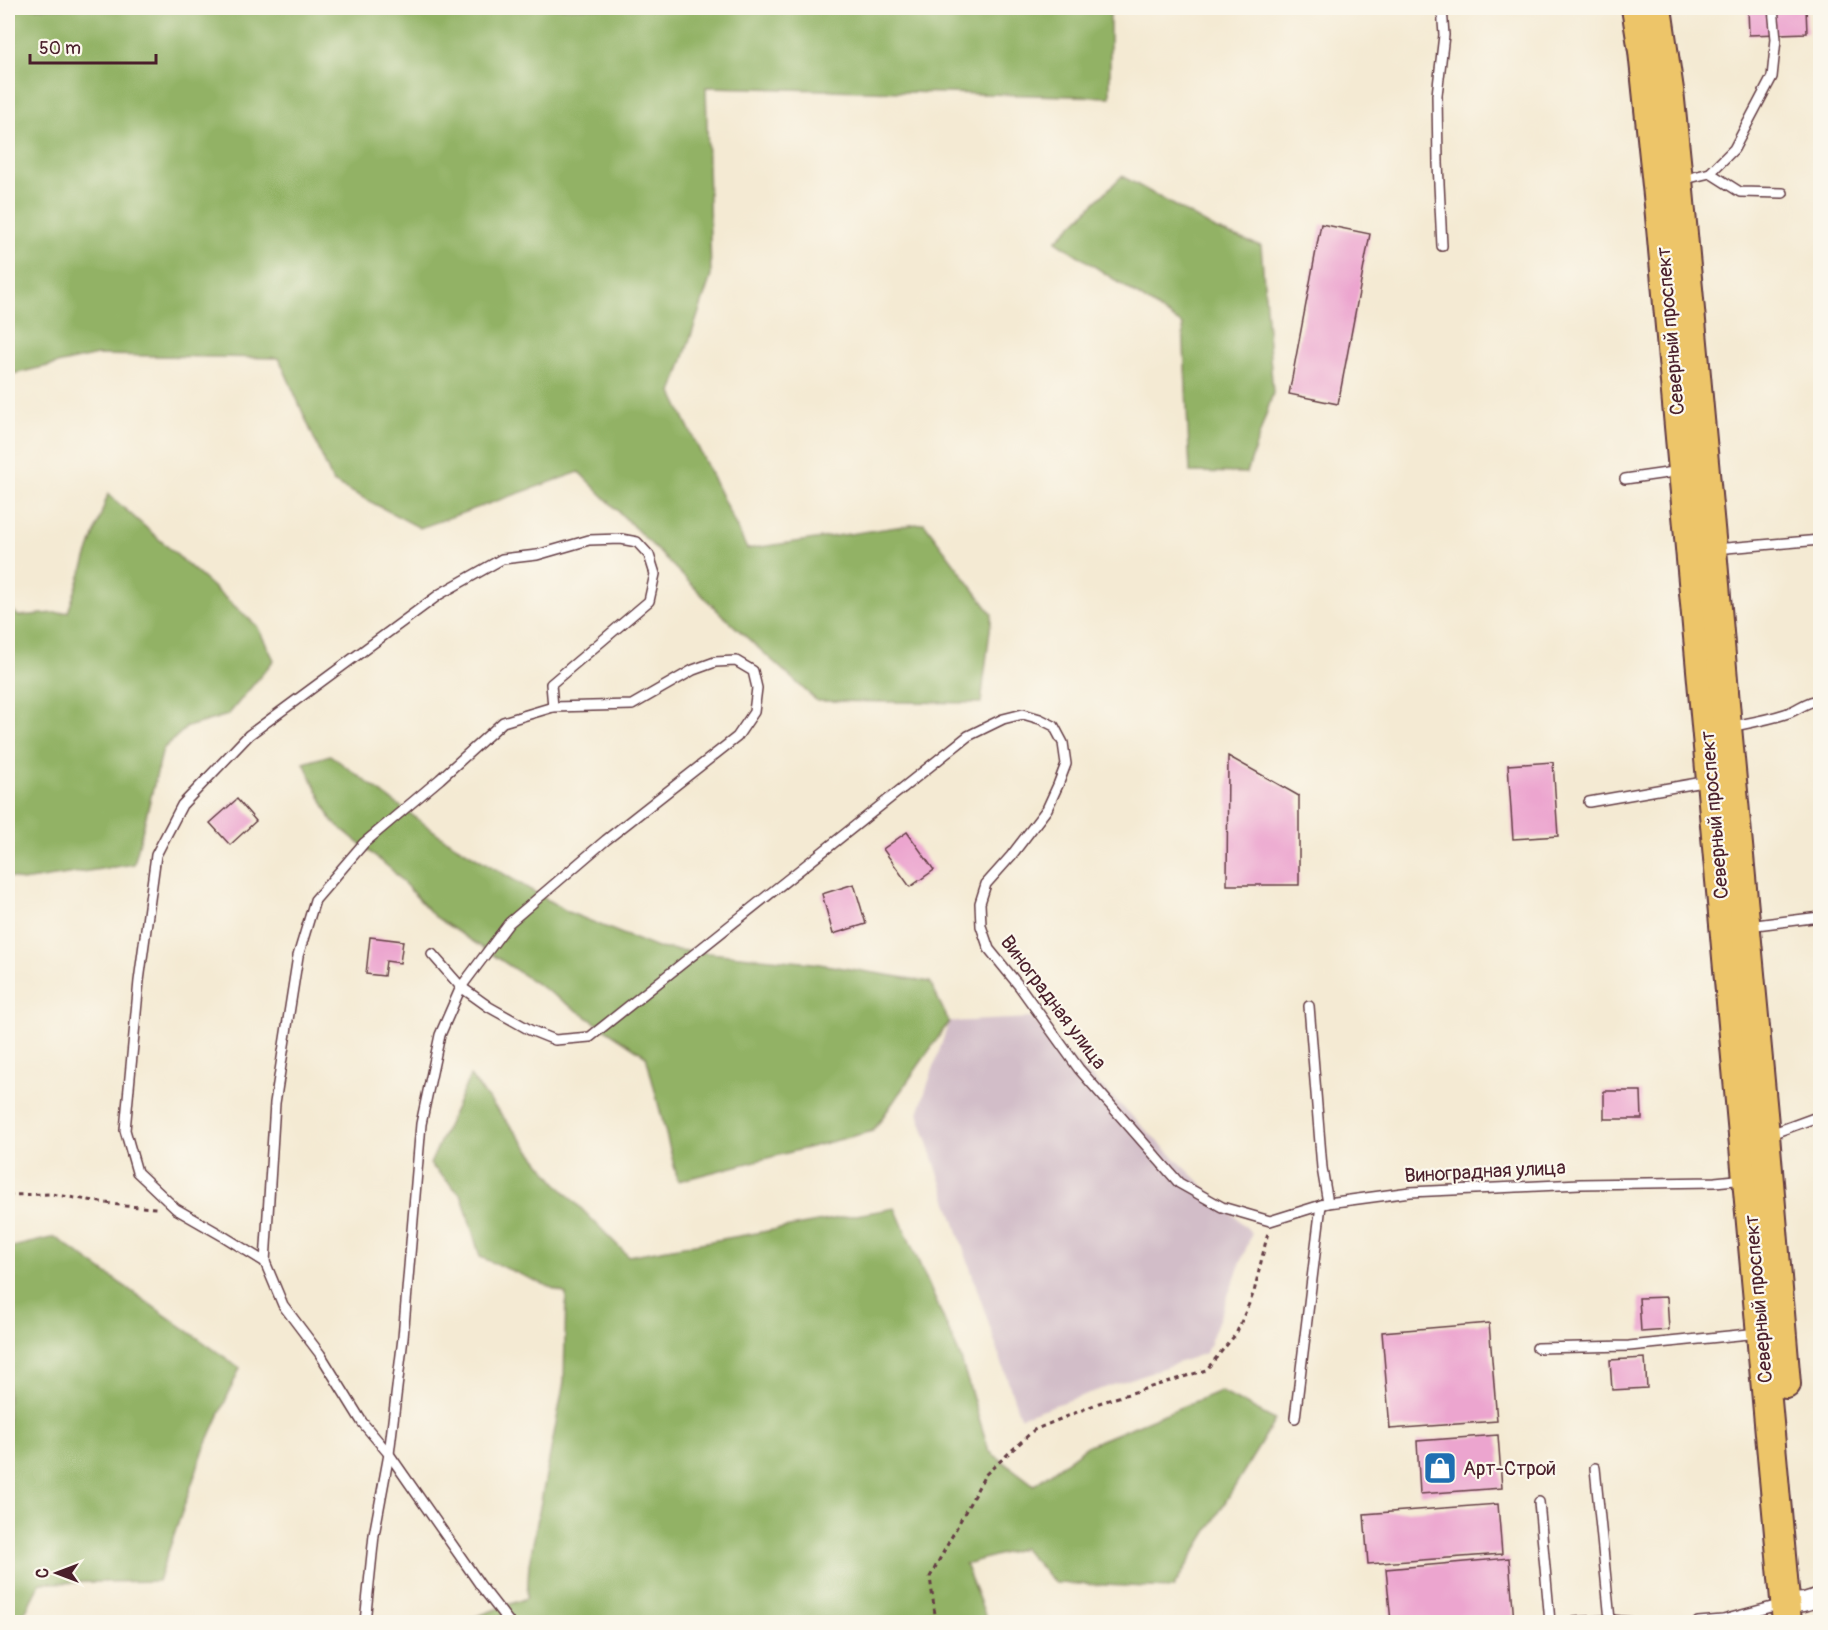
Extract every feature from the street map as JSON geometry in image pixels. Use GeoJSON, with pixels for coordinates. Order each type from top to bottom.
{"type":"FeatureCollection","features":[{"type":"Feature","properties":{"kind":"main road","name":"Северный проспект"},"geometry":{"type":"LineString","coordinates":[[1636,8],[1643,51],[1658,193],[1761,1332],[1801,1609]]}},
{"type":"Feature","properties":{"kind":"main road","name":"Северный проспект"},"geometry":{"type":"LineString","coordinates":[[1657,8],[1669,90],[1678,180],[1765,1136],[1801,1609]]}},
{"type":"Feature","properties":{"kind":"lane"},"geometry":{"type":"LineString","coordinates":[[1442,8],[1444,35],[1437,95],[1442,246]]}},
{"type":"Feature","properties":{"kind":"lane"},"geometry":{"type":"LineString","coordinates":[[1678,180],[1710,173],[1734,149],[1772,77],[1776,39],[1773,8]]}},
{"type":"Feature","properties":{"kind":"lane"},"geometry":{"type":"LineString","coordinates":[[1710,173],[1740,192],[1783,193]]}},
{"type":"Feature","properties":{"kind":"lane"},"geometry":{"type":"LineString","coordinates":[[1625,479],[1683,471]]}},
{"type":"Feature","properties":{"kind":"lane"},"geometry":{"type":"LineString","coordinates":[[265,1262],[176,1209],[137,1172],[125,1130],[139,981],[156,855],[182,806],[249,735],[440,594],[502,559],[537,555],[589,540],[621,539],[637,542],[649,555],[655,574],[649,601],[551,684],[553,707]]}},
{"type":"Feature","properties":{"kind":"lane"},"geometry":{"type":"LineString","coordinates":[[1712,549],[1821,540]]}},
{"type":"Feature","properties":{"kind":"lane"},"geometry":{"type":"LineString","coordinates":[[365,1623],[374,1535],[389,1454],[403,1338],[421,1124],[440,1035],[462,987],[509,923],[606,840],[737,737],[754,712],[757,688],[753,671],[736,661],[716,662],[693,670],[632,705],[553,707],[503,722],[364,843],[315,900],[298,956],[275,1103],[265,1262],[283,1305],[320,1354],[362,1422],[389,1454],[509,1623]]}},
{"type":"Feature","properties":{"kind":"lane"},"geometry":{"type":"LineString","coordinates":[[1726,727],[1789,713],[1810,701],[1821,700]]}},
{"type":"Feature","properties":{"kind":"lane","name":"Виноградная улица"},"geometry":{"type":"LineString","coordinates":[[462,987],[489,1007],[530,1030],[555,1040],[590,1038],[968,736],[1003,719],[1023,714],[1054,726],[1063,743],[1066,764],[1047,809],[986,884],[980,903],[981,926],[988,949],[1020,987],[1080,1069],[1179,1183],[1222,1207],[1270,1221],[1325,1204],[1410,1192],[1580,1184],[1715,1182],[1748,1178]]}},
{"type":"Feature","properties":{"kind":"lane"},"geometry":{"type":"LineString","coordinates":[[1589,802],[1711,781]]}},
{"type":"Feature","properties":{"kind":"lane"},"geometry":{"type":"LineString","coordinates":[[1745,926],[1821,917]]}},
{"type":"Feature","properties":{"kind":"lane"},"geometry":{"type":"LineString","coordinates":[[432,954],[462,987]]}},
{"type":"Feature","properties":{"kind":"lane"},"geometry":{"type":"LineString","coordinates":[[1295,1418],[1325,1204],[1309,1006]]}},
{"type":"Feature","properties":{"kind":"lane"},"geometry":{"type":"LineString","coordinates":[[1765,1136],[1821,1116]]}},
{"type":"Feature","properties":{"kind":"lane"},"geometry":{"type":"LineString","coordinates":[[1537,1348],[1629,1346],[1761,1332]]}},
{"type":"Feature","properties":{"kind":"lane"},"geometry":{"type":"LineString","coordinates":[[1595,1468],[1610,1620]]}},
{"type":"Feature","properties":{"kind":"lane"},"geometry":{"type":"LineString","coordinates":[[1539,1502],[1550,1623]]}},
{"type":"Feature","properties":{"kind":"lane"},"geometry":{"type":"LineString","coordinates":[[1698,1623],[1801,1609]]}},
{"type":"Feature","properties":{"kind":"lane"},"geometry":{"type":"LineString","coordinates":[[1574,1623],[1610,1620],[1632,1623]]}},
{"type":"Feature","properties":{"kind":"path"},"geometry":{"type":"LineString","coordinates":[[8,1196],[51,1194],[125,1206],[176,1209]]}},
{"type":"Feature","properties":{"kind":"path"},"geometry":{"type":"LineString","coordinates":[[936,1623],[930,1576],[985,1475],[1034,1430],[1099,1403],[1206,1370],[1236,1334],[1254,1292],[1270,1221]]}},
{"type":"Feature","properties":{"kind":"shaded area"},"geometry":{"type":"Polygon","coordinates":[[[1031,1018],[1252,1233],[1206,1353],[1020,1417],[918,1113],[949,1022],[1031,1018]]]}},
{"type":"Feature","properties":{"kind":"green space"},"geometry":{"type":"Polygon","coordinates":[[[8,8],[1110,8],[1110,97],[706,87],[711,276],[672,393],[747,549],[924,523],[992,614],[981,703],[817,701],[721,614],[579,472],[420,528],[333,482],[279,358],[97,355],[8,375],[8,8]]]}},
{"type":"Feature","properties":{"kind":"green space"},"geometry":{"type":"Polygon","coordinates":[[[1122,176],[1217,230],[1261,246],[1273,393],[1247,473],[1190,472],[1183,325],[1056,241],[1122,176]]]}},
{"type":"Feature","properties":{"kind":"green space"},"geometry":{"type":"Polygon","coordinates":[[[108,494],[257,626],[274,660],[228,715],[187,727],[163,749],[134,864],[22,881],[8,876],[8,604],[18,616],[68,612],[108,494]]]}},
{"type":"Feature","properties":{"kind":"green space"},"geometry":{"type":"Polygon","coordinates":[[[330,755],[445,839],[568,912],[657,948],[813,963],[930,982],[949,1022],[873,1131],[678,1181],[646,1056],[434,916],[392,870],[332,821],[304,763],[330,755]]]}},
{"type":"Feature","properties":{"kind":"green space"},"geometry":{"type":"Polygon","coordinates":[[[470,1076],[557,1184],[628,1256],[895,1208],[960,1356],[989,1451],[1034,1485],[1089,1445],[1220,1391],[1275,1420],[1173,1588],[1055,1583],[1023,1548],[965,1564],[988,1622],[461,1622],[527,1598],[529,1564],[564,1382],[566,1294],[480,1257],[462,1196],[430,1164],[470,1076]]]}},
{"type":"Feature","properties":{"kind":"green space"},"geometry":{"type":"Polygon","coordinates":[[[55,1237],[240,1368],[204,1449],[158,1581],[40,1583],[20,1622],[8,1622],[8,1248],[55,1237]]]}},
{"type":"Feature","properties":{"kind":"building"},"geometry":{"type":"Polygon","coordinates":[[[1748,8],[1806,8],[1807,33],[1749,35],[1748,8]]]}},
{"type":"Feature","properties":{"kind":"building"},"geometry":{"type":"Polygon","coordinates":[[[1321,224],[1370,234],[1338,404],[1289,394],[1321,224]]]}},
{"type":"Feature","properties":{"kind":"building"},"geometry":{"type":"Polygon","coordinates":[[[1228,756],[1299,796],[1299,885],[1227,885],[1228,756]]]}},
{"type":"Feature","properties":{"kind":"building"},"geometry":{"type":"Polygon","coordinates":[[[1553,762],[1558,836],[1513,839],[1508,765],[1553,762]]]}},
{"type":"Feature","properties":{"kind":"building"},"geometry":{"type":"Polygon","coordinates":[[[237,799],[256,821],[230,845],[210,823],[237,799]]]}},
{"type":"Feature","properties":{"kind":"building"},"geometry":{"type":"Polygon","coordinates":[[[907,832],[934,870],[910,887],[883,849],[907,832]]]}},
{"type":"Feature","properties":{"kind":"building"},"geometry":{"type":"Polygon","coordinates":[[[854,884],[866,924],[833,934],[822,894],[854,884]]]}},
{"type":"Feature","properties":{"kind":"building"},"geometry":{"type":"Polygon","coordinates":[[[370,937],[403,941],[400,963],[386,961],[384,976],[366,974],[370,937]]]}},
{"type":"Feature","properties":{"kind":"building"},"geometry":{"type":"Polygon","coordinates":[[[1604,1091],[1641,1091],[1642,1119],[1604,1119],[1604,1091]]]}},
{"type":"Feature","properties":{"kind":"building"},"geometry":{"type":"Polygon","coordinates":[[[1667,1297],[1669,1330],[1641,1332],[1639,1298],[1667,1297]]]}},
{"type":"Feature","properties":{"kind":"building"},"geometry":{"type":"Polygon","coordinates":[[[1489,1323],[1497,1421],[1390,1429],[1382,1332],[1489,1323]]]}},
{"type":"Feature","properties":{"kind":"building"},"geometry":{"type":"Polygon","coordinates":[[[1645,1358],[1647,1388],[1612,1390],[1610,1360],[1645,1358]]]}},
{"type":"Feature","properties":{"kind":"building"},"geometry":{"type":"Polygon","coordinates":[[[1498,1435],[1502,1488],[1420,1494],[1417,1441],[1498,1435]]]}},
{"type":"Feature","properties":{"kind":"building"},"geometry":{"type":"Polygon","coordinates":[[[1498,1504],[1502,1554],[1368,1564],[1364,1514],[1498,1504]]]}},
{"type":"Feature","properties":{"kind":"building"},"geometry":{"type":"Polygon","coordinates":[[[1509,1558],[1514,1622],[1391,1622],[1386,1569],[1509,1558]]]}},
{"type":"Feature","properties":{"kind":"place","name":"Арт-Строй"},"geometry":{"type":"Point","coordinates":[1440,1468]}}]}
